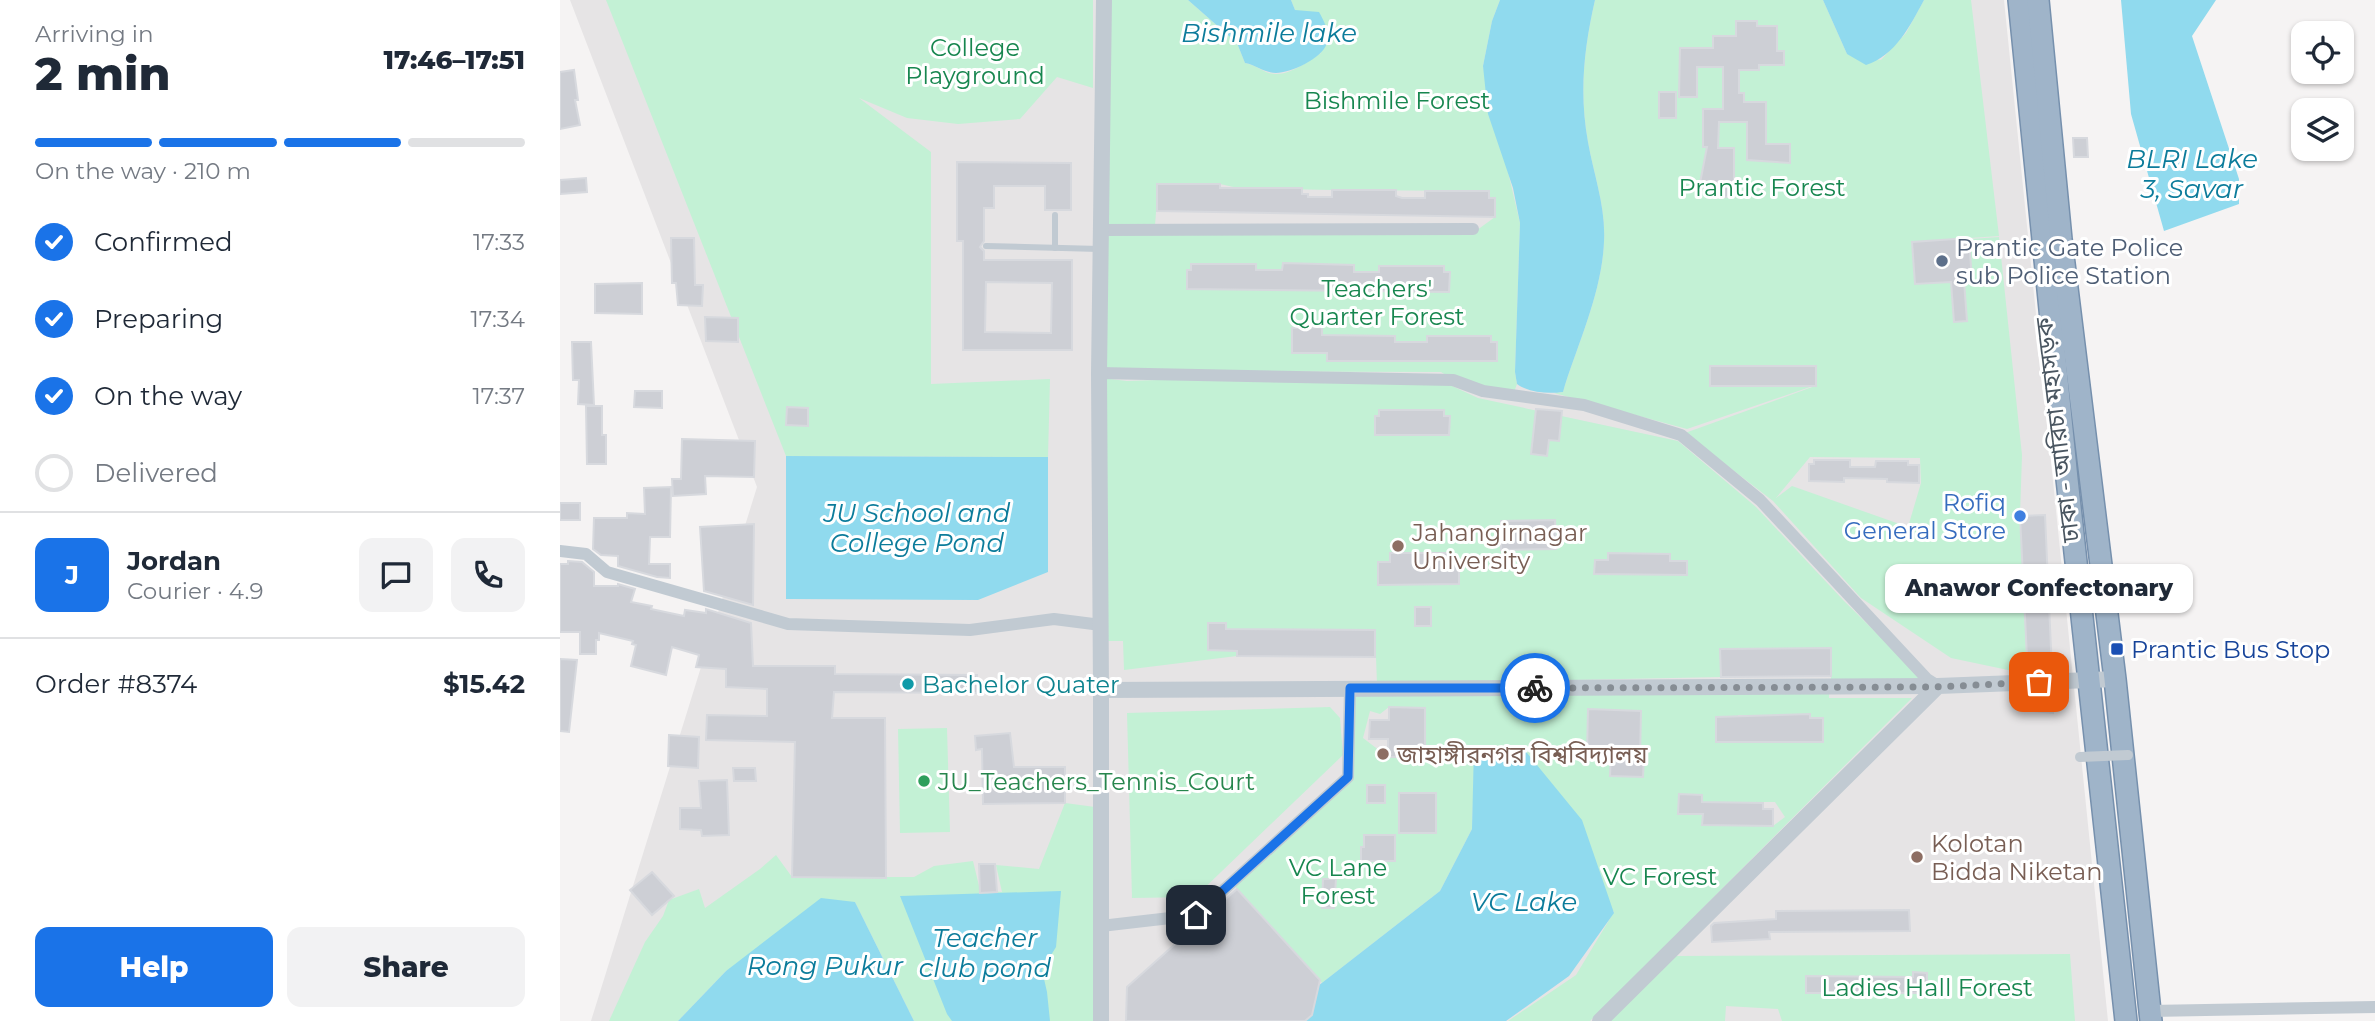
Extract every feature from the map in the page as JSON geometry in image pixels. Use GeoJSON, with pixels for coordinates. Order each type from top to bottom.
{"type":"FeatureCollection","features":[{"type":"Feature","properties":{"kind":"highway","name":"ঢাকা - আরিচা মহাসড়ক"},"geometry":{"type":"LineString","coordinates":[[2019,0],[2126,1021]]}},
{"type":"Feature","properties":{"kind":"highway","name":"ঢাকা - আরিচা মহাসড়ক"},"geometry":{"type":"LineString","coordinates":[[2038,0],[2061,239],[2115,679],[2150,1016]]}},
{"type":"Feature","properties":{"kind":"street"},"geometry":{"type":"LineString","coordinates":[[1101,1021],[1099,373],[1104,0]]}},
{"type":"Feature","properties":{"kind":"street"},"geometry":{"type":"LineString","coordinates":[[1101,230],[1473,229]]}},
{"type":"Feature","properties":{"kind":"street"},"geometry":{"type":"LineString","coordinates":[[1099,373],[1453,380],[1483,391],[1584,405],[1681,435],[1760,500],[1927,679],[1938,686]]}},
{"type":"Feature","properties":{"kind":"street"},"geometry":{"type":"LineString","coordinates":[[560,551],[586,554],[607,572],[788,624],[970,630],[1054,619],[1101,625]]}},
{"type":"Feature","properties":{"kind":"street"},"geometry":{"type":"LineString","coordinates":[[1101,690],[1938,686],[2115,679]]}},
{"type":"Feature","properties":{"kind":"street"},"geometry":{"type":"LineString","coordinates":[[1600,1021],[1938,686]]}},
{"type":"Feature","properties":{"kind":"street"},"geometry":{"type":"LineString","coordinates":[[1101,926],[1196,915],[1348,777],[1350,688]]}},
{"type":"Feature","properties":{"kind":"street"},"geometry":{"type":"LineString","coordinates":[[2080,757],[2128,755]]}},
{"type":"Feature","properties":{"kind":"street"},"geometry":{"type":"LineString","coordinates":[[2150,1016],[2375,1007]]}},
{"type":"Feature","properties":{"kind":"lane"},"geometry":{"type":"LineString","coordinates":[[1055,215],[1055,248]]}},
{"type":"Feature","properties":{"kind":"lane"},"geometry":{"type":"LineString","coordinates":[[986,246],[1101,249]]}},
{"type":"Feature","properties":{"kind":"shaded area","name":"Jahangirnagar University"},"geometry":{"type":"Polygon","coordinates":[[[570,0],[2004,0],[2108,1021],[591,1021],[757,487],[570,0]]]}},
{"type":"Feature","properties":{"kind":"green space","name":"College Playground"},"geometry":{"type":"Polygon","coordinates":[[[606,0],[1093,0],[1093,88],[1057,77],[1020,119],[958,124],[907,118],[859,98],[931,152],[931,384],[1050,379],[1048,457],[786,456],[606,0]]]}},
{"type":"Feature","properties":{"kind":"green space"},"geometry":{"type":"Polygon","coordinates":[[[1104,0],[1188,0],[1237,43],[1245,63],[1266,72],[1281,74],[1321,53],[1291,0],[1500,0],[1492,21],[1483,66],[1520,223],[1515,372],[1517,384],[1513,395],[1454,380],[1441,372],[1101,371],[1104,233],[1473,233],[1495,217],[1495,198],[1489,198],[1489,191],[1332,190],[1238,188],[1220,184],[1158,184],[1155,226],[1101,230],[1104,0]]]}},
{"type":"Feature","properties":{"kind":"green space","name":"Prantic Forest"},"geometry":{"type":"Polygon","coordinates":[[[1595,0],[1823,0],[1847,54],[1881,60],[1906,33],[1924,0],[1971,0],[1999,236],[1912,242],[1915,284],[1972,281],[1970,239],[1999,237],[2022,455],[2020,516],[2027,674],[1951,658],[1861,598],[1773,501],[1685,433],[1815,386],[1815,366],[1710,366],[1710,386],[1810,387],[1687,429],[1554,393],[1563,392],[1589,314],[1599,278],[1604,242],[1603,216],[1585,124],[1584,71],[1595,0]],[[1810,457],[1776,498],[1792,486],[1908,527],[1921,483],[1920,458],[1810,457]]]}},
{"type":"Feature","properties":{"kind":"green space"},"geometry":{"type":"Polygon","coordinates":[[[1313,375],[1437,379],[1478,398],[1678,441],[1756,507],[1844,601],[1927,683],[1831,684],[1831,649],[1720,650],[1721,677],[1377,684],[1375,630],[1238,629],[1237,656],[1124,670],[1123,641],[1106,641],[1102,378],[1127,381],[1313,375]]]}},
{"type":"Feature","properties":{"kind":"green space"},"geometry":{"type":"Polygon","coordinates":[[[1829,692],[1829,698],[1912,698],[1590,1021],[1508,1021],[1576,975],[1614,912],[1475,746],[1472,829],[1440,891],[1322,983],[1232,883],[1348,777],[1350,695],[1829,692]],[[1389,707],[1380,714],[1370,711],[1363,738],[1388,757],[1425,757],[1425,708],[1389,707]],[[1588,709],[1587,753],[1611,756],[1611,776],[1643,777],[1644,757],[1640,755],[1641,711],[1588,709]],[[1777,714],[1776,724],[1766,715],[1738,715],[1738,723],[1716,717],[1716,743],[1824,743],[1810,714],[1790,717],[1790,714],[1777,714]],[[1399,794],[1399,833],[1436,833],[1436,794],[1399,794]],[[1700,802],[1703,825],[1773,826],[1785,817],[1775,802],[1700,802]]]}},
{"type":"Feature","properties":{"kind":"green space"},"geometry":{"type":"Polygon","coordinates":[[[1330,707],[1340,718],[1343,755],[1195,897],[1132,898],[1127,713],[1330,707]]]}},
{"type":"Feature","properties":{"kind":"green space","name":"JU_Teachers_Tennis_Court"},"geometry":{"type":"Polygon","coordinates":[[[947,728],[950,832],[900,833],[898,729],[947,728]]]}},
{"type":"Feature","properties":{"kind":"green space"},"geometry":{"type":"Polygon","coordinates":[[[1065,803],[1095,807],[1101,1021],[914,1021],[855,902],[726,971],[678,1021],[609,1021],[645,942],[663,916],[669,900],[699,889],[705,908],[776,855],[792,877],[914,877],[934,866],[973,861],[980,890],[1002,892],[996,865],[1039,869],[1065,803]]]}},
{"type":"Feature","properties":{"kind":"green space","name":"Ladies Hall Forest"},"geometry":{"type":"Polygon","coordinates":[[[2070,954],[2075,1021],[1782,1021],[1778,1009],[1726,1006],[1725,1021],[1610,1021],[1674,956],[2070,954]]]}},
{"type":"Feature","properties":{"kind":"water","name":"Bishmile lake"},"geometry":{"type":"Polygon","coordinates":[[[1188,0],[1291,0],[1295,10],[1319,12],[1325,23],[1327,43],[1319,54],[1297,68],[1268,72],[1245,63],[1237,43],[1188,0]]]}},
{"type":"Feature","properties":{"kind":"water"},"geometry":{"type":"Polygon","coordinates":[[[1500,0],[1595,0],[1583,88],[1585,124],[1601,204],[1604,242],[1595,296],[1563,392],[1545,393],[1527,389],[1517,384],[1515,372],[1520,223],[1513,188],[1488,114],[1483,66],[1492,21],[1500,0]]]}},
{"type":"Feature","properties":{"kind":"water"},"geometry":{"type":"Polygon","coordinates":[[[1823,0],[1924,0],[1894,47],[1866,65],[1847,54],[1823,0]]]}},
{"type":"Feature","properties":{"kind":"water","name":"BLRI Lake 3, Savar"},"geometry":{"type":"Polygon","coordinates":[[[2121,0],[2216,0],[2192,36],[2239,179],[2239,204],[2164,231],[2131,114],[2121,0]]]}},
{"type":"Feature","properties":{"kind":"water","name":"JU School and College Pond"},"geometry":{"type":"Polygon","coordinates":[[[786,456],[1048,457],[1048,572],[978,600],[786,599],[786,456]]]}},
{"type":"Feature","properties":{"kind":"water","name":"VC Lake"},"geometry":{"type":"Polygon","coordinates":[[[1474,746],[1523,748],[1582,820],[1614,913],[1569,976],[1506,1021],[1273,1021],[1440,891],[1472,829],[1474,746]]]}},
{"type":"Feature","properties":{"kind":"water","name":"Teacher club pond"},"geometry":{"type":"Polygon","coordinates":[[[1061,891],[1056,947],[1042,970],[1050,1021],[952,1021],[900,896],[1061,891]]]}},
{"type":"Feature","properties":{"kind":"water","name":"Rong Pukur"},"geometry":{"type":"Polygon","coordinates":[[[821,898],[855,902],[914,1021],[678,1021],[726,971],[821,898]]]}},
{"type":"Feature","properties":{"kind":"building"},"geometry":{"type":"Polygon","coordinates":[[[1736,21],[1757,21],[1757,26],[1777,26],[1777,51],[1784,51],[1784,65],[1759,65],[1759,70],[1739,70],[1739,93],[1744,93],[1744,102],[1766,102],[1766,144],[1790,144],[1790,163],[1747,160],[1747,122],[1719,122],[1718,148],[1734,148],[1734,197],[1718,197],[1718,185],[1700,183],[1707,147],[1703,147],[1703,109],[1723,109],[1723,67],[1697,67],[1697,97],[1679,97],[1680,48],[1713,48],[1713,36],[1736,36],[1736,21]]]}},
{"type":"Feature","properties":{"kind":"building"},"geometry":{"type":"Polygon","coordinates":[[[574,70],[578,100],[575,100],[580,125],[560,129],[560,72],[574,70]]]}},
{"type":"Feature","properties":{"kind":"building"},"geometry":{"type":"Polygon","coordinates":[[[1659,92],[1676,92],[1676,118],[1659,118],[1659,92]]]}},
{"type":"Feature","properties":{"kind":"building"},"geometry":{"type":"Polygon","coordinates":[[[2073,138],[2087,138],[2088,157],[2074,157],[2073,138]]]}},
{"type":"Feature","properties":{"kind":"building"},"geometry":{"type":"Polygon","coordinates":[[[957,162],[1071,163],[1071,210],[1045,210],[1045,186],[994,186],[994,208],[984,208],[984,241],[980,247],[984,251],[984,260],[1072,260],[1072,350],[963,350],[963,241],[957,241],[957,162]],[[986,282],[985,332],[1051,333],[1052,283],[986,282]]]}},
{"type":"Feature","properties":{"kind":"building"},"geometry":{"type":"Polygon","coordinates":[[[586,178],[587,192],[560,194],[560,180],[586,178]]]}},
{"type":"Feature","properties":{"kind":"building"},"geometry":{"type":"Polygon","coordinates":[[[1157,184],[1220,184],[1220,188],[1302,188],[1302,194],[1308,194],[1308,197],[1332,197],[1332,190],[1396,190],[1396,196],[1402,198],[1425,198],[1425,191],[1489,191],[1489,198],[1495,198],[1495,217],[1157,211],[1157,184]]]}},
{"type":"Feature","properties":{"kind":"building"},"geometry":{"type":"Polygon","coordinates":[[[671,238],[694,238],[695,285],[703,285],[702,306],[678,305],[676,283],[672,283],[671,238]]]}},
{"type":"Feature","properties":{"kind":"building","name":"Prantic Gate Police sub Police Station"},"geometry":{"type":"Polygon","coordinates":[[[1969,238],[1972,281],[1964,281],[1967,321],[1954,322],[1951,282],[1915,284],[1912,242],[1969,238]]]}},
{"type":"Feature","properties":{"kind":"building"},"geometry":{"type":"Polygon","coordinates":[[[1283,263],[1354,265],[1354,272],[1379,272],[1379,266],[1444,266],[1444,272],[1450,272],[1449,292],[1187,289],[1187,270],[1191,270],[1191,264],[1256,264],[1256,270],[1282,270],[1283,263]]]}},
{"type":"Feature","properties":{"kind":"building"},"geometry":{"type":"Polygon","coordinates":[[[642,283],[642,314],[595,313],[595,284],[642,283]]]}},
{"type":"Feature","properties":{"kind":"building"},"geometry":{"type":"Polygon","coordinates":[[[705,317],[738,318],[738,342],[706,341],[705,317]]]}},
{"type":"Feature","properties":{"kind":"building"},"geometry":{"type":"Polygon","coordinates":[[[1322,327],[1322,335],[1395,336],[1395,342],[1427,342],[1427,336],[1491,336],[1491,342],[1497,342],[1497,361],[1327,361],[1327,353],[1292,353],[1292,328],[1322,327]]]}},
{"type":"Feature","properties":{"kind":"building"},"geometry":{"type":"Polygon","coordinates":[[[572,342],[591,342],[594,405],[578,404],[579,380],[573,380],[572,342]]]}},
{"type":"Feature","properties":{"kind":"building"},"geometry":{"type":"Polygon","coordinates":[[[1710,366],[1816,366],[1816,386],[1710,386],[1710,366]]]}},
{"type":"Feature","properties":{"kind":"building"},"geometry":{"type":"Polygon","coordinates":[[[635,391],[662,391],[662,408],[634,407],[635,391]]]}},
{"type":"Feature","properties":{"kind":"building"},"geometry":{"type":"Polygon","coordinates":[[[586,406],[602,406],[606,464],[587,464],[586,406]]]}},
{"type":"Feature","properties":{"kind":"building"},"geometry":{"type":"Polygon","coordinates":[[[787,407],[808,408],[808,426],[786,425],[787,407]]]}},
{"type":"Feature","properties":{"kind":"building"},"geometry":{"type":"Polygon","coordinates":[[[1536,409],[1562,411],[1559,441],[1549,440],[1547,456],[1531,454],[1536,409]]]}},
{"type":"Feature","properties":{"kind":"building"},"geometry":{"type":"Polygon","coordinates":[[[1379,410],[1444,410],[1444,416],[1450,416],[1449,435],[1375,435],[1375,416],[1379,416],[1379,410]]]}},
{"type":"Feature","properties":{"kind":"building"},"geometry":{"type":"Polygon","coordinates":[[[682,439],[755,441],[754,477],[705,476],[706,494],[673,496],[672,479],[681,479],[682,439]]]}},
{"type":"Feature","properties":{"kind":"building"},"geometry":{"type":"Polygon","coordinates":[[[1814,460],[1850,460],[1850,467],[1875,467],[1876,461],[1908,461],[1908,465],[1919,465],[1919,483],[1844,478],[1844,482],[1809,481],[1809,464],[1814,464],[1814,460]]]}},
{"type":"Feature","properties":{"kind":"building"},"geometry":{"type":"Polygon","coordinates":[[[671,487],[670,537],[650,537],[649,564],[670,564],[670,578],[618,566],[618,556],[601,555],[593,549],[594,518],[627,518],[627,513],[645,514],[644,488],[671,487]]]}},
{"type":"Feature","properties":{"kind":"building"},"geometry":{"type":"Polygon","coordinates":[[[560,503],[580,503],[580,520],[560,520],[560,503]]]}},
{"type":"Feature","properties":{"kind":"building"},"geometry":{"type":"Polygon","coordinates":[[[2045,515],[2052,671],[2022,672],[2022,657],[2027,657],[2020,516],[2045,515]]]}},
{"type":"Feature","properties":{"kind":"building"},"geometry":{"type":"Polygon","coordinates":[[[1555,520],[1556,549],[1501,550],[1501,521],[1555,520]]]}},
{"type":"Feature","properties":{"kind":"building"},"geometry":{"type":"Polygon","coordinates":[[[754,524],[753,605],[704,591],[700,527],[754,524]]]}},
{"type":"Feature","properties":{"kind":"building"},"geometry":{"type":"Polygon","coordinates":[[[1390,553],[1447,553],[1447,561],[1459,561],[1459,584],[1378,585],[1378,562],[1390,562],[1390,553]]]}},
{"type":"Feature","properties":{"kind":"building"},"geometry":{"type":"Polygon","coordinates":[[[1608,553],[1670,554],[1670,561],[1687,561],[1687,575],[1594,574],[1595,560],[1608,560],[1608,553]]]}},
{"type":"Feature","properties":{"kind":"building"},"geometry":{"type":"Polygon","coordinates":[[[568,561],[582,562],[594,572],[594,586],[618,584],[635,589],[631,602],[652,606],[651,609],[684,616],[685,610],[706,613],[706,609],[751,623],[753,666],[835,666],[835,674],[977,675],[977,693],[834,692],[832,718],[885,718],[886,878],[792,877],[795,742],[706,740],[707,715],[767,716],[767,689],[726,687],[726,669],[696,667],[699,655],[672,647],[666,675],[631,666],[636,645],[632,644],[633,641],[599,633],[596,654],[580,654],[580,632],[560,632],[560,564],[568,564],[568,561]]]}},
{"type":"Feature","properties":{"kind":"building"},"geometry":{"type":"Polygon","coordinates":[[[1415,607],[1431,607],[1431,626],[1415,626],[1415,607]]]}},
{"type":"Feature","properties":{"kind":"building"},"geometry":{"type":"Polygon","coordinates":[[[1208,623],[1226,623],[1226,629],[1375,630],[1375,657],[1237,656],[1237,651],[1208,650],[1208,623]]]}},
{"type":"Feature","properties":{"kind":"building"},"geometry":{"type":"Polygon","coordinates":[[[1831,648],[1831,676],[1721,677],[1720,649],[1831,648]]]}},
{"type":"Feature","properties":{"kind":"building"},"geometry":{"type":"Polygon","coordinates":[[[560,659],[577,660],[569,732],[560,731],[560,659]]]}},
{"type":"Feature","properties":{"kind":"building"},"geometry":{"type":"Polygon","coordinates":[[[2053,692],[2053,713],[2021,710],[2021,693],[2053,692]]]}},
{"type":"Feature","properties":{"kind":"building"},"geometry":{"type":"Polygon","coordinates":[[[1389,707],[1425,708],[1425,757],[1388,757],[1388,739],[1369,739],[1370,720],[1389,720],[1389,707]]]}},
{"type":"Feature","properties":{"kind":"building"},"geometry":{"type":"Polygon","coordinates":[[[1588,709],[1641,711],[1640,757],[1644,757],[1643,777],[1610,776],[1611,754],[1587,753],[1588,709]]]}},
{"type":"Feature","properties":{"kind":"building"},"geometry":{"type":"Polygon","coordinates":[[[1810,714],[1810,718],[1823,718],[1823,742],[1716,742],[1716,717],[1810,714]]]}},
{"type":"Feature","properties":{"kind":"building"},"geometry":{"type":"Polygon","coordinates":[[[1010,733],[1014,767],[1065,767],[1065,803],[983,804],[982,749],[976,750],[975,736],[1010,733]]]}},
{"type":"Feature","properties":{"kind":"building"},"geometry":{"type":"Polygon","coordinates":[[[669,735],[699,737],[698,768],[668,766],[669,735]]]}},
{"type":"Feature","properties":{"kind":"building"},"geometry":{"type":"Polygon","coordinates":[[[733,768],[755,768],[756,781],[734,781],[733,768]]]}},
{"type":"Feature","properties":{"kind":"building"},"geometry":{"type":"Polygon","coordinates":[[[727,780],[729,835],[702,836],[701,830],[680,829],[680,808],[701,808],[699,781],[727,780]]]}},
{"type":"Feature","properties":{"kind":"building"},"geometry":{"type":"Polygon","coordinates":[[[1367,785],[1385,785],[1385,803],[1367,803],[1367,785]]]}},
{"type":"Feature","properties":{"kind":"building"},"geometry":{"type":"Polygon","coordinates":[[[1399,793],[1436,793],[1436,833],[1399,833],[1399,793]]]}},
{"type":"Feature","properties":{"kind":"building"},"geometry":{"type":"Polygon","coordinates":[[[1679,794],[1702,795],[1702,802],[1763,803],[1763,809],[1773,809],[1773,826],[1702,825],[1703,814],[1678,814],[1679,794]]]}},
{"type":"Feature","properties":{"kind":"building"},"geometry":{"type":"Polygon","coordinates":[[[1364,835],[1395,835],[1395,861],[1361,861],[1364,835]]]}},
{"type":"Feature","properties":{"kind":"building"},"geometry":{"type":"Polygon","coordinates":[[[979,864],[995,864],[997,892],[980,893],[979,864]]]}},
{"type":"Feature","properties":{"kind":"building"},"geometry":{"type":"Polygon","coordinates":[[[652,872],[674,896],[652,915],[630,890],[652,872]]]}},
{"type":"Feature","properties":{"kind":"building"},"geometry":{"type":"Polygon","coordinates":[[[1323,879],[1336,879],[1334,908],[1322,908],[1323,879]]]}},
{"type":"Feature","properties":{"kind":"building"},"geometry":{"type":"Polygon","coordinates":[[[1237,889],[1320,980],[1312,1015],[1305,1021],[1126,1021],[1127,987],[1237,889]]]}},
{"type":"Feature","properties":{"kind":"building","name":"Kolotan Bidda Niketan"},"geometry":{"type":"Polygon","coordinates":[[[1909,910],[1910,931],[1769,932],[1770,939],[1712,942],[1711,926],[1714,923],[1776,919],[1776,911],[1909,910]]]}},
{"type":"Feature","properties":{"kind":"building"},"geometry":{"type":"Polygon","coordinates":[[[1913,972],[1927,973],[1927,993],[1806,993],[1806,976],[1913,977],[1913,972]]]}},
{"type":"Feature","properties":{"kind":"way so far"},"geometry":{"type":"LineString","coordinates":[[1535,688],[1935,687],[2039,682]]}},
{"type":"Feature","properties":{"kind":"place","name":"Prantic Gate Police sub Police Station"},"geometry":{"type":"Point","coordinates":[1942,261]}},
{"type":"Feature","properties":{"kind":"place","name":"Rofiq General Store"},"geometry":{"type":"Point","coordinates":[2020,516]}},
{"type":"Feature","properties":{"kind":"place","name":"Jahangirnagar University"},"geometry":{"type":"Point","coordinates":[1398,546]}},
{"type":"Feature","properties":{"kind":"place","name":"Prantic Bus Stop"},"geometry":{"type":"Point","coordinates":[2117,649]}},
{"type":"Feature","properties":{"kind":"place","name":"Anawor Confectonary"},"geometry":{"type":"Point","coordinates":[2039,682]}},
{"type":"Feature","properties":{"kind":"place","name":"Bachelor Quater"},"geometry":{"type":"Point","coordinates":[908,684]}},
{"type":"Feature","properties":{"kind":"place","name":"জাহাঙ্গীরনগর বিশ্ববিদ্যালয়"},"geometry":{"type":"Point","coordinates":[1383,754]}},
{"type":"Feature","properties":{"kind":"place","name":"JU_Teachers_Tennis_Court"},"geometry":{"type":"Point","coordinates":[924,781]}},
{"type":"Feature","properties":{"kind":"place","name":"Kolotan Bidda Niketan"},"geometry":{"type":"Point","coordinates":[1917,857]}},
{"type":"Feature","properties":{"kind":"route"},"geometry":{"type":"LineString","coordinates":[[1196,915],[1348,777],[1350,688],[1535,688]]}},
{"type":"Feature","properties":{"kind":"park label","name":"Bishmile Forest"},"geometry":{"type":"Point","coordinates":[1397,100]}},
{"type":"Feature","properties":{"kind":"park label","name":"Teachers' Quarter Forest"},"geometry":{"type":"Point","coordinates":[1377,302]}},
{"type":"Feature","properties":{"kind":"park label","name":"VC Forest"},"geometry":{"type":"Point","coordinates":[1660,876]}},
{"type":"Feature","properties":{"kind":"park label","name":"VC Lane Forest"},"geometry":{"type":"Point","coordinates":[1338,881]}}]}
